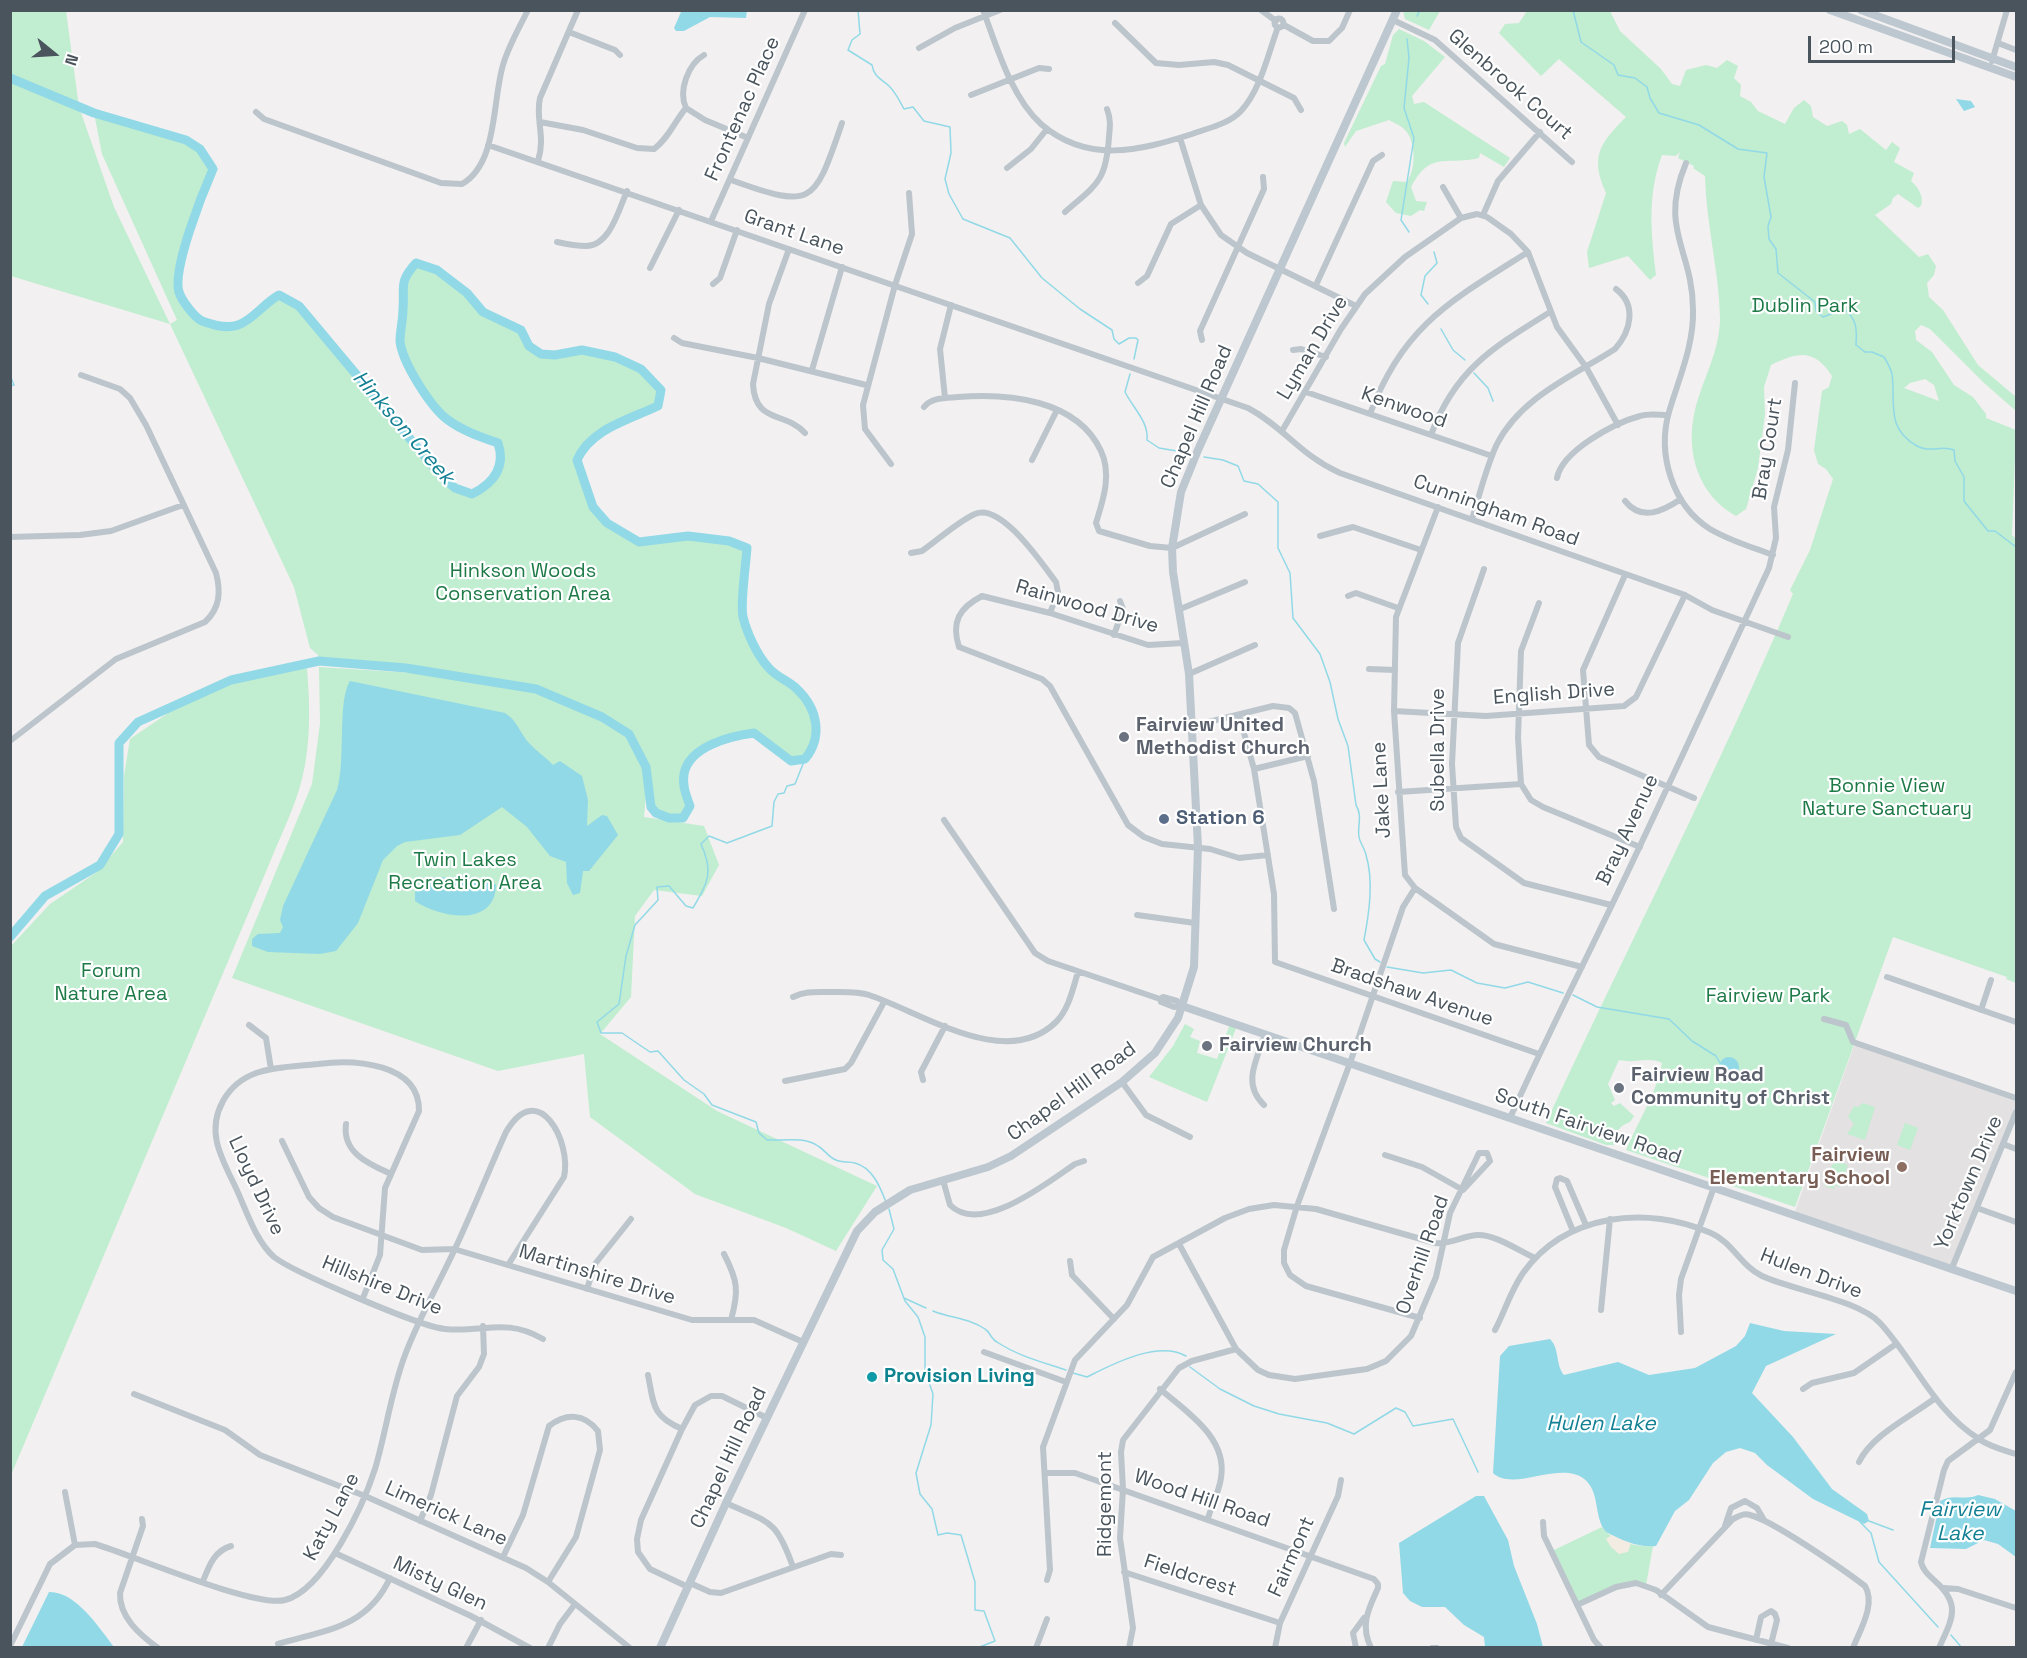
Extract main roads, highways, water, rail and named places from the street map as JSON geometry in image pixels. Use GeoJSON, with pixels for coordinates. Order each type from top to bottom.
{"type":"FeatureCollection","features":[{"type":"Feature","properties":{"kind":"water"},"geometry":{"type":"Polygon","coordinates":[[[747,10],[746,18],[710,17],[684,31],[676,31],[674,28],[681,12],[747,10]]]}},
{"type":"Feature","properties":{"kind":"water"},"geometry":{"type":"Polygon","coordinates":[[[1956,99],[1971,101],[1975,107],[1964,111],[1956,99]]]}},
{"type":"Feature","properties":{"kind":"water"},"geometry":{"type":"Polygon","coordinates":[[[350,681],[505,713],[513,720],[530,744],[553,765],[560,761],[582,776],[588,800],[587,826],[602,815],[607,816],[618,835],[589,871],[583,871],[580,893],[573,895],[567,883],[566,862],[550,856],[527,827],[502,807],[460,835],[405,842],[397,846],[383,860],[358,923],[336,951],[320,954],[268,952],[252,946],[252,939],[258,934],[280,933],[283,927],[280,920],[283,906],[337,790],[340,778],[344,703],[350,681]]]}},
{"type":"Feature","properties":{"kind":"water"},"geometry":{"type":"Polygon","coordinates":[[[429,878],[490,880],[496,885],[493,899],[486,908],[464,916],[438,912],[415,901],[415,892],[429,878]]]}},
{"type":"Feature","properties":{"kind":"water"},"geometry":{"type":"Polygon","coordinates":[[[1729,1057],[1736,1060],[1739,1067],[1736,1074],[1729,1077],[1722,1074],[1719,1067],[1722,1060],[1729,1057]]]}},
{"type":"Feature","properties":{"kind":"water","name":"Hulen Lake"},"geometry":{"type":"Polygon","coordinates":[[[1750,1323],[1784,1331],[1836,1334],[1766,1366],[1752,1393],[1793,1437],[1832,1489],[1867,1514],[1869,1521],[1864,1524],[1813,1499],[1767,1465],[1755,1453],[1740,1448],[1726,1452],[1713,1463],[1689,1500],[1675,1511],[1656,1546],[1636,1545],[1606,1532],[1599,1519],[1595,1497],[1589,1483],[1583,1478],[1562,1473],[1512,1479],[1502,1478],[1493,1473],[1500,1356],[1509,1346],[1550,1339],[1564,1375],[1618,1362],[1649,1375],[1695,1368],[1736,1346],[1745,1336],[1750,1323]]]}},
{"type":"Feature","properties":{"kind":"water","name":"Fairview Lake"},"geometry":{"type":"Polygon","coordinates":[[[1978,1495],[1995,1499],[2016,1511],[2016,1557],[1998,1544],[1984,1540],[1966,1549],[1930,1548],[1940,1501],[1978,1495]]]}},
{"type":"Feature","properties":{"kind":"water"},"geometry":{"type":"Polygon","coordinates":[[[1476,1496],[1484,1496],[1508,1540],[1514,1566],[1537,1624],[1543,1647],[1485,1647],[1484,1637],[1464,1625],[1445,1607],[1422,1607],[1410,1601],[1403,1593],[1399,1543],[1476,1496]]]}},
{"type":"Feature","properties":{"kind":"water"},"geometry":{"type":"Polygon","coordinates":[[[49,1592],[59,1593],[78,1604],[114,1647],[22,1647],[49,1592]]]}},
{"type":"Feature","properties":{"kind":"waterway"},"geometry":{"type":"LineString","coordinates":[[858,10],[860,34],[852,40],[848,50],[872,65],[876,76],[892,89],[904,109],[913,107],[924,121],[950,127],[951,153],[945,179],[949,194],[963,219],[1010,238],[1042,278],[1080,309],[1112,330],[1114,339],[1119,344],[1129,338],[1136,338],[1138,340],[1134,359]]}},
{"type":"Feature","properties":{"kind":"waterway"},"geometry":{"type":"LineString","coordinates":[[1417,16],[1420,10]]}},
{"type":"Feature","properties":{"kind":"waterway"},"geometry":{"type":"LineString","coordinates":[[1573,10],[1581,42],[1614,65],[1618,75],[1635,78],[1647,87],[1650,98],[1659,113],[1699,125],[1738,149],[1767,153],[1764,177],[1771,217],[1768,226],[1769,239],[1776,249],[1778,273],[1815,302],[1816,311],[1823,317],[1844,309],[1852,317],[1855,325],[1856,345],[1865,352],[1884,357],[1890,368],[1894,414],[1900,431],[1907,439],[1922,448],[1954,450],[1955,461],[1964,477],[1964,501],[1988,531],[1995,531],[2016,547]]}},
{"type":"Feature","properties":{"kind":"waterway"},"geometry":{"type":"LineString","coordinates":[[1407,39],[1409,58],[1404,108],[1414,138],[1401,220],[1409,232]]}},
{"type":"Feature","properties":{"kind":"waterway","name":"Hinkson Creek"},"geometry":{"type":"LineString","coordinates":[[10,78],[94,113],[186,140],[200,149],[213,169],[184,249],[178,281],[179,292],[195,316],[202,321],[229,327],[243,323],[279,295],[299,306],[442,477],[455,488],[472,494],[480,490],[496,473],[499,467],[500,452],[498,443],[460,427],[441,414],[418,384],[406,361],[400,341],[404,285],[407,275],[416,263],[437,270],[467,293],[483,312],[521,330],[529,346],[541,354],[555,355],[582,350],[615,357],[641,369],[661,390],[658,406],[601,433],[591,440],[577,460],[593,507],[607,523],[639,542],[688,536],[729,541],[747,548],[742,603],[747,630],[756,650],[768,667],[794,686],[810,705],[816,723],[814,742],[805,759],[791,761],[754,733],[723,740],[702,750],[694,756],[684,774],[684,786],[690,806],[683,818],[669,818],[656,813],[651,807],[646,767],[629,734],[602,717],[536,689],[406,668],[319,661],[231,680],[138,722],[119,743],[119,834],[100,865],[45,896],[10,937]]}},
{"type":"Feature","properties":{"kind":"waterway"},"geometry":{"type":"LineString","coordinates":[[1428,304],[1421,295],[1425,276],[1437,263],[1434,252]]}},
{"type":"Feature","properties":{"kind":"waterway"},"geometry":{"type":"LineString","coordinates":[[1441,329],[1453,350],[1465,360]]}},
{"type":"Feature","properties":{"kind":"waterway"},"geometry":{"type":"LineString","coordinates":[[1474,373],[1488,388],[1493,401]]}},
{"type":"Feature","properties":{"kind":"waterway"},"geometry":{"type":"LineString","coordinates":[[1130,374],[1125,392],[1146,427],[1147,440],[1159,448],[1189,453]]}},
{"type":"Feature","properties":{"kind":"waterway"},"geometry":{"type":"LineString","coordinates":[[10,375],[14,385],[10,386]]}},
{"type":"Feature","properties":{"kind":"waterway"},"geometry":{"type":"LineString","coordinates":[[1204,457],[1223,460],[1238,466],[1244,481],[1258,484],[1278,502],[1278,548],[1290,573],[1293,618],[1320,654],[1348,746],[1359,813],[1359,837],[1370,876],[1369,909],[1364,940],[1375,959],[1380,962]]}},
{"type":"Feature","properties":{"kind":"waterway"},"geometry":{"type":"LineString","coordinates":[[805,759],[795,784],[787,786],[784,793],[778,794],[774,802],[772,826],[727,843],[709,836],[701,844],[707,862],[708,877],[693,908],[686,906],[669,886],[657,887],[658,900],[635,925],[626,956],[619,1004],[597,1022],[601,1033],[622,1033],[650,1052],[658,1051],[684,1080],[704,1094],[712,1105],[756,1122],[759,1133],[767,1140],[806,1141],[818,1146],[836,1160],[861,1165],[875,1179],[886,1202]]}},
{"type":"Feature","properties":{"kind":"waterway"},"geometry":{"type":"LineString","coordinates":[[1387,967],[1423,973],[1451,970],[1477,983],[1505,988],[1528,982],[1563,993]]}},
{"type":"Feature","properties":{"kind":"waterway"},"geometry":{"type":"LineString","coordinates":[[1573,995],[1597,1007],[1669,1019],[1692,1041],[1716,1056],[1720,1063]]}},
{"type":"Feature","properties":{"kind":"waterway"},"geometry":{"type":"LineString","coordinates":[[889,1209],[894,1229],[882,1250],[883,1260],[893,1269],[905,1301],[918,1317],[925,1337],[925,1371],[933,1394],[931,1425],[916,1473],[920,1494],[932,1509],[938,1535],[947,1533],[961,1535],[975,1582],[975,1610],[984,1611],[995,1641],[977,1648]]}},
{"type":"Feature","properties":{"kind":"waterway"},"geometry":{"type":"LineString","coordinates":[[904,1298],[926,1308]]}},
{"type":"Feature","properties":{"kind":"waterway"},"geometry":{"type":"LineString","coordinates":[[933,1311],[979,1325],[987,1330],[995,1341],[1013,1351],[1066,1370]]}},
{"type":"Feature","properties":{"kind":"waterway"},"geometry":{"type":"LineString","coordinates":[[1073,1373],[1087,1377],[1122,1360],[1149,1352],[1175,1352],[1186,1356]]}},
{"type":"Feature","properties":{"kind":"waterway"},"geometry":{"type":"LineString","coordinates":[[1190,1367],[1220,1389],[1254,1406],[1279,1414],[1327,1423],[1354,1434],[1396,1408],[1405,1412],[1413,1426],[1453,1419],[1478,1472]]}},
{"type":"Feature","properties":{"kind":"waterway"},"geometry":{"type":"LineString","coordinates":[[1869,1521],[1893,1530]]}},
{"type":"Feature","properties":{"kind":"waterway"},"geometry":{"type":"LineString","coordinates":[[1860,1522],[1871,1533],[1879,1562],[1938,1627]]}},
{"type":"Feature","properties":{"kind":"waterway"},"geometry":{"type":"LineString","coordinates":[[1951,1635],[1962,1648]]}},
{"type":"Feature","properties":{"kind":"waterway"},"geometry":{"type":"LineString","coordinates":[[19,1647],[23,1648]]}},
{"type":"Feature","properties":{"kind":"place","name":"Fairview United Methodist Church"},"geometry":{"type":"Point","coordinates":[1124,737]}},
{"type":"Feature","properties":{"kind":"place","name":"Station 6"},"geometry":{"type":"Point","coordinates":[1164,819]}},
{"type":"Feature","properties":{"kind":"place","name":"Fairview Church"},"geometry":{"type":"Point","coordinates":[1207,1046]}},
{"type":"Feature","properties":{"kind":"place","name":"Fairview Road Community of Christ"},"geometry":{"type":"Point","coordinates":[1619,1088]}},
{"type":"Feature","properties":{"kind":"place","name":"Fairview Elementary School"},"geometry":{"type":"Point","coordinates":[1902,1167]}},
{"type":"Feature","properties":{"kind":"place","name":"Provision Living"},"geometry":{"type":"Point","coordinates":[872,1377]}},
{"type":"Feature","properties":{"kind":"park label","name":"Dublin Park"},"geometry":{"type":"Point","coordinates":[1805,307]}},
{"type":"Feature","properties":{"kind":"park label","name":"Hinkson Woods Conservation Area"},"geometry":{"type":"Point","coordinates":[523,584]}},
{"type":"Feature","properties":{"kind":"park label","name":"Bonnie View Nature Sanctuary"},"geometry":{"type":"Point","coordinates":[1887,798]}},
{"type":"Feature","properties":{"kind":"park label","name":"Twin Lakes Recreation Area"},"geometry":{"type":"Point","coordinates":[465,872]}},
{"type":"Feature","properties":{"kind":"park label","name":"Forum Nature Area"},"geometry":{"type":"Point","coordinates":[111,984]}},
{"type":"Feature","properties":{"kind":"park label","name":"Fairview Park"},"geometry":{"type":"Point","coordinates":[1768,997]}}]}
